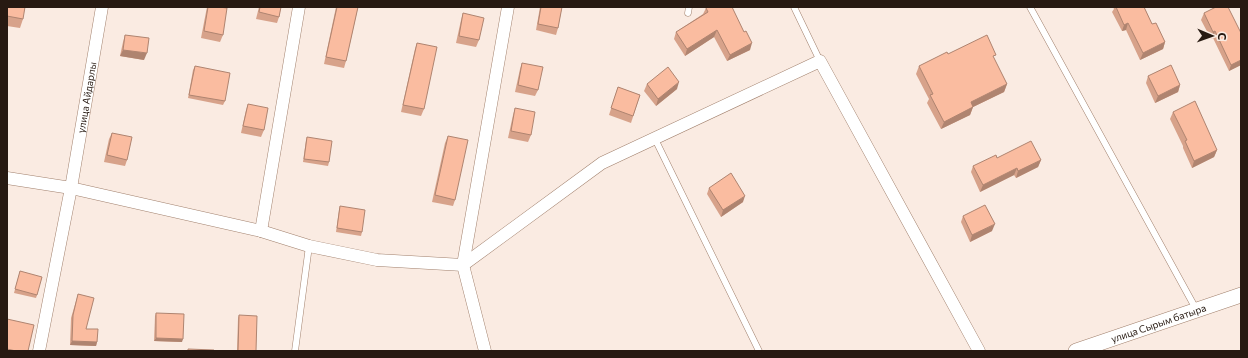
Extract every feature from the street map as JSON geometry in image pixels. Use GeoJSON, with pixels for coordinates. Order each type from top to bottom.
{"type":"FeatureCollection","features":[{"type":"Feature","properties":{"kind":"street","name":"улица Айдарлы"},"geometry":{"type":"LineString","coordinates":[[40,351],[71,188],[102,7]]}},
{"type":"Feature","properties":{"kind":"street"},"geometry":{"type":"LineString","coordinates":[[260,231],[299,7]]}},
{"type":"Feature","properties":{"kind":"street"},"geometry":{"type":"LineString","coordinates":[[485,351],[463,265],[508,7]]}},
{"type":"Feature","properties":{"kind":"street"},"geometry":{"type":"LineString","coordinates":[[7,178],[71,188],[260,231],[309,246],[377,260],[463,265],[602,163],[820,61],[979,351]]}},
{"type":"Feature","properties":{"kind":"street","name":"улица Сырым батыра"},"geometry":{"type":"LineString","coordinates":[[1076,351],[1241,295]]}},
{"type":"Feature","properties":{"kind":"lane"},"geometry":{"type":"LineString","coordinates":[[794,7],[820,61]]}},
{"type":"Feature","properties":{"kind":"lane"},"geometry":{"type":"LineString","coordinates":[[1030,7],[1196,311]]}},
{"type":"Feature","properties":{"kind":"lane"},"geometry":{"type":"LineString","coordinates":[[655,139],[759,351]]}},
{"type":"Feature","properties":{"kind":"lane"},"geometry":{"type":"LineString","coordinates":[[295,351],[309,246]]}},
{"type":"Feature","properties":{"kind":"building"},"geometry":{"type":"Polygon","coordinates":[[[7,7],[25,7],[23,19],[7,16],[7,7]]]}},
{"type":"Feature","properties":{"kind":"building"},"geometry":{"type":"Polygon","coordinates":[[[208,7],[227,8],[223,35],[204,31],[208,7]]]}},
{"type":"Feature","properties":{"kind":"building"},"geometry":{"type":"Polygon","coordinates":[[[260,7],[281,7],[279,17],[259,12],[260,7]]]}},
{"type":"Feature","properties":{"kind":"building"},"geometry":{"type":"Polygon","coordinates":[[[337,7],[358,7],[346,61],[326,57],[337,7]]]}},
{"type":"Feature","properties":{"kind":"building"},"geometry":{"type":"Polygon","coordinates":[[[541,7],[562,7],[558,28],[538,24],[541,7]]]}},
{"type":"Feature","properties":{"kind":"building"},"geometry":{"type":"Polygon","coordinates":[[[732,7],[744,32],[746,31],[752,43],[730,55],[717,30],[687,49],[676,32],[708,12],[706,8],[732,7]]]}},
{"type":"Feature","properties":{"kind":"building"},"geometry":{"type":"Polygon","coordinates":[[[1116,7],[1144,7],[1152,24],[1156,23],[1165,42],[1143,53],[1128,23],[1124,25],[1116,7]]]}},
{"type":"Feature","properties":{"kind":"building"},"geometry":{"type":"Polygon","coordinates":[[[1216,7],[1228,7],[1241,33],[1241,60],[1231,65],[1215,31],[1213,32],[1204,13],[1216,7]]]}},
{"type":"Feature","properties":{"kind":"building"},"geometry":{"type":"Polygon","coordinates":[[[463,13],[484,18],[479,40],[459,36],[463,13]]]}},
{"type":"Feature","properties":{"kind":"building"},"geometry":{"type":"Polygon","coordinates":[[[125,35],[149,38],[147,53],[123,50],[125,35]]]}},
{"type":"Feature","properties":{"kind":"building"},"geometry":{"type":"Polygon","coordinates":[[[987,35],[996,55],[993,56],[1007,84],[971,102],[973,107],[944,122],[930,95],[933,94],[919,66],[987,35]]]}},
{"type":"Feature","properties":{"kind":"building"},"geometry":{"type":"Polygon","coordinates":[[[417,43],[437,47],[424,109],[403,105],[417,43]]]}},
{"type":"Feature","properties":{"kind":"building"},"geometry":{"type":"Polygon","coordinates":[[[522,63],[543,67],[538,90],[518,85],[522,63]]]}},
{"type":"Feature","properties":{"kind":"building"},"geometry":{"type":"Polygon","coordinates":[[[1171,65],[1180,85],[1158,96],[1148,76],[1171,65]]]}},
{"type":"Feature","properties":{"kind":"building"},"geometry":{"type":"Polygon","coordinates":[[[195,66],[230,73],[225,101],[189,95],[195,66]]]}},
{"type":"Feature","properties":{"kind":"building"},"geometry":{"type":"Polygon","coordinates":[[[668,67],[679,82],[658,99],[647,84],[668,67]]]}},
{"type":"Feature","properties":{"kind":"building"},"geometry":{"type":"Polygon","coordinates":[[[618,87],[640,95],[633,116],[611,108],[618,87]]]}},
{"type":"Feature","properties":{"kind":"building"},"geometry":{"type":"Polygon","coordinates":[[[1195,101],[1217,150],[1194,161],[1185,141],[1187,140],[1173,112],[1195,101]]]}},
{"type":"Feature","properties":{"kind":"building"},"geometry":{"type":"Polygon","coordinates":[[[248,104],[268,108],[264,130],[243,126],[248,104]]]}},
{"type":"Feature","properties":{"kind":"building"},"geometry":{"type":"Polygon","coordinates":[[[515,108],[535,112],[531,135],[511,131],[515,108]]]}},
{"type":"Feature","properties":{"kind":"building"},"geometry":{"type":"Polygon","coordinates":[[[112,133],[132,137],[127,160],[107,155],[112,133]]]}},
{"type":"Feature","properties":{"kind":"building"},"geometry":{"type":"Polygon","coordinates":[[[448,136],[468,140],[455,200],[435,195],[448,136]]]}},
{"type":"Feature","properties":{"kind":"building"},"geometry":{"type":"Polygon","coordinates":[[[307,137],[332,141],[329,162],[304,159],[307,137]]]}},
{"type":"Feature","properties":{"kind":"building"},"geometry":{"type":"Polygon","coordinates":[[[1031,141],[1041,160],[1018,171],[1017,168],[983,185],[973,166],[996,155],[997,158],[1031,141]]]}},
{"type":"Feature","properties":{"kind":"building"},"geometry":{"type":"Polygon","coordinates":[[[731,173],[745,196],[723,210],[709,188],[731,173]]]}},
{"type":"Feature","properties":{"kind":"building"},"geometry":{"type":"Polygon","coordinates":[[[985,205],[995,224],[972,235],[963,216],[985,205]]]}},
{"type":"Feature","properties":{"kind":"building"},"geometry":{"type":"Polygon","coordinates":[[[340,206],[365,210],[362,232],[337,228],[340,206]]]}},
{"type":"Feature","properties":{"kind":"building"},"geometry":{"type":"Polygon","coordinates":[[[20,271],[42,277],[37,295],[15,289],[20,271]]]}},
{"type":"Feature","properties":{"kind":"building"},"geometry":{"type":"Polygon","coordinates":[[[78,294],[94,298],[86,329],[98,329],[97,342],[72,341],[73,315],[78,294]]]}},
{"type":"Feature","properties":{"kind":"building"},"geometry":{"type":"Polygon","coordinates":[[[156,313],[184,314],[183,339],[156,338],[156,313]]]}},
{"type":"Feature","properties":{"kind":"building"},"geometry":{"type":"Polygon","coordinates":[[[239,315],[257,316],[256,351],[238,351],[239,315]]]}},
{"type":"Feature","properties":{"kind":"building"},"geometry":{"type":"Polygon","coordinates":[[[7,319],[34,325],[28,351],[7,349],[7,319]]]}},
{"type":"Feature","properties":{"kind":"building"},"geometry":{"type":"Polygon","coordinates":[[[188,349],[214,350],[214,351],[188,351],[188,349]]]}}]}
